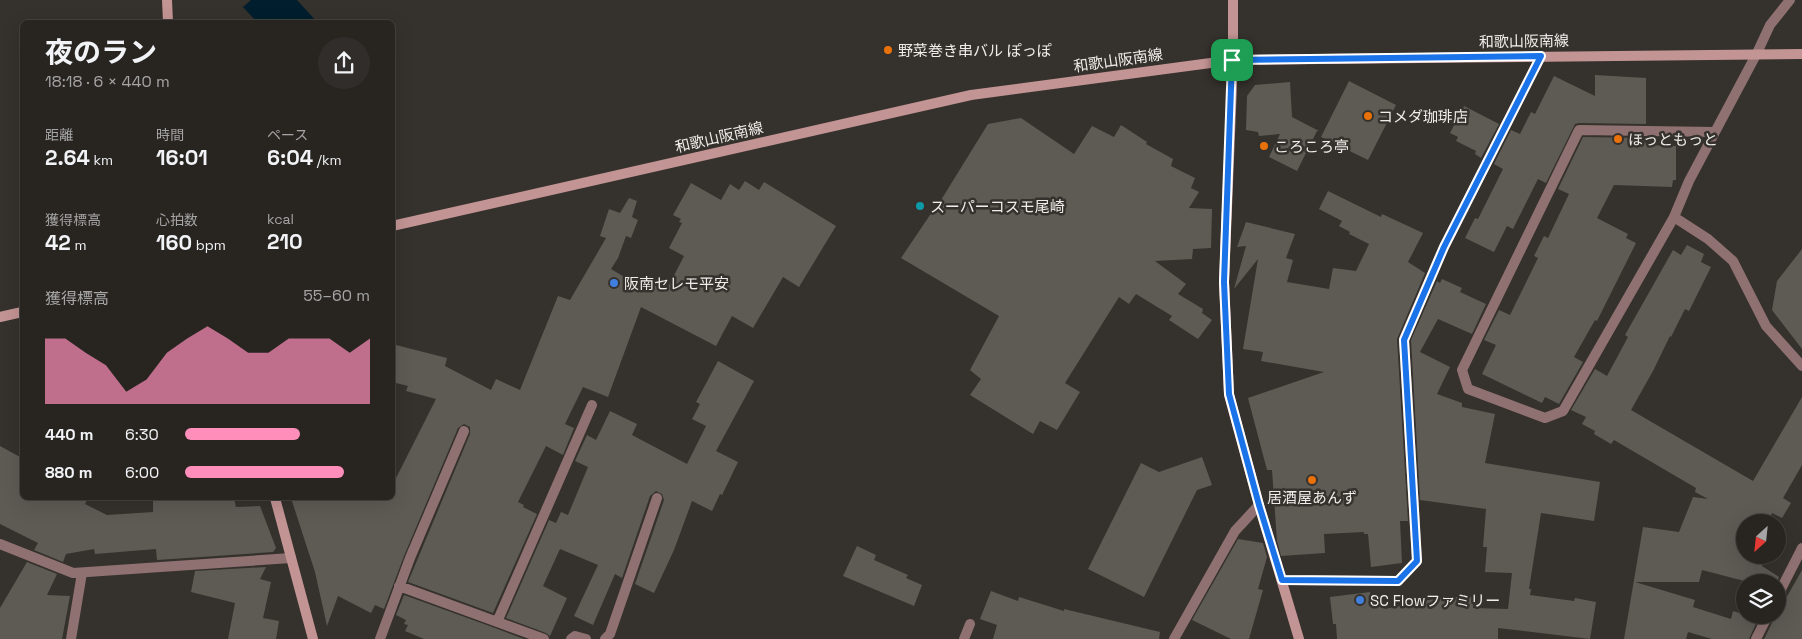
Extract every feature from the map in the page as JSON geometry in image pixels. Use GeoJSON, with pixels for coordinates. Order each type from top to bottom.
{"type":"FeatureCollection","features":[{"type":"Feature","properties":{"kind":"main road"},"geometry":{"type":"LineString","coordinates":[[167,0],[168,20]]}},
{"type":"Feature","properties":{"kind":"main road"},"geometry":{"type":"LineString","coordinates":[[1233,0],[1224,282],[1229,394],[1259,505],[1299,639]]}},
{"type":"Feature","properties":{"kind":"main road","name":"和歌山阪南線"},"geometry":{"type":"LineString","coordinates":[[395,225],[971,95],[1232,60],[1802,54]]}},
{"type":"Feature","properties":{"kind":"main road"},"geometry":{"type":"LineString","coordinates":[[0,317],[20,312]]}},
{"type":"Feature","properties":{"kind":"main road"},"geometry":{"type":"LineString","coordinates":[[276,500],[313,639]]}},
{"type":"Feature","properties":{"kind":"street"},"geometry":{"type":"LineString","coordinates":[[1716,132],[1580,130],[1462,370],[1468,389],[1545,418],[1562,411],[1674,217],[1689,181],[1716,132],[1770,25],[1790,0]]}},
{"type":"Feature","properties":{"kind":"street"},"geometry":{"type":"LineString","coordinates":[[1282,580],[1398,581],[1417,561],[1404,340],[1444,247],[1541,56]]}},
{"type":"Feature","properties":{"kind":"street"},"geometry":{"type":"LineString","coordinates":[[1674,217],[1708,239],[1733,261],[1766,326],[1802,366]]}},
{"type":"Feature","properties":{"kind":"street"},"geometry":{"type":"LineString","coordinates":[[497,622],[592,405]]}},
{"type":"Feature","properties":{"kind":"street"},"geometry":{"type":"LineString","coordinates":[[393,639],[381,637],[399,586],[464,431]]}},
{"type":"Feature","properties":{"kind":"street"},"geometry":{"type":"LineString","coordinates":[[605,639],[610,634],[657,498]]}},
{"type":"Feature","properties":{"kind":"street"},"geometry":{"type":"LineString","coordinates":[[1174,639],[1236,531],[1259,505]]}},
{"type":"Feature","properties":{"kind":"street"},"geometry":{"type":"LineString","coordinates":[[0,544],[73,573],[291,558]]}},
{"type":"Feature","properties":{"kind":"street"},"geometry":{"type":"LineString","coordinates":[[1786,579],[1802,548]]}},
{"type":"Feature","properties":{"kind":"street"},"geometry":{"type":"LineString","coordinates":[[71,639],[82,573]]}},
{"type":"Feature","properties":{"kind":"street"},"geometry":{"type":"LineString","coordinates":[[399,586],[544,639]]}},
{"type":"Feature","properties":{"kind":"street"},"geometry":{"type":"LineString","coordinates":[[964,639],[970,624]]}},
{"type":"Feature","properties":{"kind":"street"},"geometry":{"type":"LineString","coordinates":[[1756,639],[1764,624]]}},
{"type":"Feature","properties":{"kind":"street"},"geometry":{"type":"LineString","coordinates":[[571,639],[575,636],[586,639]]}},
{"type":"Feature","properties":{"kind":"water"},"geometry":{"type":"Polygon","coordinates":[[[251,0],[297,0],[315,20],[255,20],[243,7],[251,0]]]}},
{"type":"Feature","properties":{"kind":"building"},"geometry":{"type":"Polygon","coordinates":[[[1595,75],[1646,78],[1646,124],[1575,124],[1546,183],[1538,179],[1513,229],[1507,226],[1494,252],[1465,238],[1475,218],[1478,219],[1503,169],[1494,164],[1511,130],[1520,134],[1531,112],[1535,114],[1554,76],[1595,96],[1595,75]]]}},
{"type":"Feature","properties":{"kind":"building"},"geometry":{"type":"Polygon","coordinates":[[[1349,81],[1396,105],[1368,160],[1321,137],[1349,81]]]}},
{"type":"Feature","properties":{"kind":"building"},"geometry":{"type":"Polygon","coordinates":[[[1290,82],[1292,117],[1319,131],[1317,131],[1297,171],[1269,157],[1280,134],[1259,136],[1258,132],[1246,130],[1247,96],[1255,85],[1290,82]]]}},
{"type":"Feature","properties":{"kind":"building"},"geometry":{"type":"Polygon","coordinates":[[[1464,106],[1499,124],[1481,158],[1475,154],[1476,151],[1456,141],[1458,137],[1450,133],[1464,106]]]}},
{"type":"Feature","properties":{"kind":"building"},"geometry":{"type":"Polygon","coordinates":[[[1021,118],[1074,154],[1092,126],[1114,137],[1121,125],[1147,142],[1146,144],[1173,159],[1171,166],[1195,178],[1191,188],[1199,192],[1189,208],[1212,209],[1211,248],[1193,249],[1192,259],[1155,261],[1186,284],[1178,294],[1203,309],[1202,313],[1212,320],[1198,339],[1169,320],[1172,316],[1136,294],[1129,304],[1119,297],[1065,383],[1080,392],[1057,430],[1040,421],[1033,434],[970,395],[981,379],[970,370],[999,316],[901,258],[933,213],[988,124],[1021,118]]]}},
{"type":"Feature","properties":{"kind":"building"},"geometry":{"type":"Polygon","coordinates":[[[1583,137],[1646,138],[1646,145],[1676,146],[1676,180],[1673,180],[1672,187],[1614,185],[1597,218],[1628,234],[1626,238],[1636,243],[1597,321],[1595,320],[1574,357],[1583,362],[1559,404],[1545,397],[1542,403],[1482,374],[1496,345],[1484,340],[1499,310],[1510,315],[1538,258],[1534,256],[1544,236],[1548,238],[1569,194],[1558,189],[1583,137]]]}},
{"type":"Feature","properties":{"kind":"building"},"geometry":{"type":"Polygon","coordinates":[[[745,181],[759,190],[764,182],[836,226],[799,287],[783,277],[753,328],[732,316],[716,346],[641,307],[608,397],[583,387],[565,424],[574,428],[563,455],[546,446],[518,502],[524,505],[523,507],[537,514],[493,613],[408,582],[470,434],[470,427],[464,424],[458,428],[404,556],[384,609],[375,605],[371,613],[338,596],[327,626],[315,572],[292,500],[395,500],[395,480],[436,399],[406,391],[408,386],[395,383],[395,345],[447,358],[445,366],[491,390],[496,379],[520,390],[558,296],[570,300],[606,238],[600,236],[609,209],[620,213],[629,198],[637,201],[632,217],[638,220],[631,238],[626,236],[618,258],[611,269],[643,288],[646,283],[666,291],[684,256],[669,248],[682,223],[679,222],[681,219],[673,215],[691,183],[721,200],[730,184],[739,190],[745,181]]]}},
{"type":"Feature","properties":{"kind":"building"},"geometry":{"type":"Polygon","coordinates":[[[1328,191],[1381,217],[1382,214],[1423,233],[1408,262],[1425,273],[1397,339],[1408,521],[1400,521],[1402,563],[1371,567],[1368,534],[1364,534],[1364,532],[1324,534],[1325,553],[1281,556],[1277,541],[1272,470],[1267,470],[1248,398],[1324,372],[1261,361],[1263,352],[1243,349],[1258,259],[1234,289],[1246,246],[1237,247],[1246,222],[1295,234],[1286,258],[1293,260],[1287,282],[1329,289],[1333,268],[1356,271],[1369,244],[1349,234],[1350,232],[1339,226],[1342,221],[1319,209],[1328,191]]]}},
{"type":"Feature","properties":{"kind":"building"},"geometry":{"type":"Polygon","coordinates":[[[1687,245],[1704,254],[1701,262],[1711,267],[1689,311],[1685,309],[1631,410],[1753,481],[1802,397],[1802,465],[1783,498],[1791,503],[1784,514],[1736,514],[1736,564],[1762,564],[1762,566],[1774,574],[1736,574],[1736,579],[1702,570],[1699,582],[1635,582],[1695,600],[1693,607],[1731,619],[1733,611],[1736,612],[1736,624],[1756,624],[1749,639],[1712,639],[1688,632],[1686,639],[1624,639],[1643,527],[1679,532],[1693,497],[1708,499],[1695,492],[1696,488],[1614,440],[1611,444],[1594,434],[1595,431],[1582,424],[1586,417],[1571,410],[1595,369],[1607,376],[1628,337],[1625,335],[1673,250],[1681,255],[1687,245]]]}},
{"type":"Feature","properties":{"kind":"building"},"geometry":{"type":"Polygon","coordinates":[[[1802,249],[1802,349],[1772,310],[1777,281],[1802,249]]]}},
{"type":"Feature","properties":{"kind":"building"},"geometry":{"type":"Polygon","coordinates":[[[1442,279],[1462,288],[1460,292],[1486,304],[1472,334],[1438,319],[1420,352],[1450,367],[1437,394],[1462,403],[1462,407],[1495,414],[1485,463],[1600,482],[1594,521],[1541,513],[1529,589],[1531,589],[1530,595],[1574,601],[1575,598],[1596,602],[1590,639],[1498,628],[1498,639],[1337,639],[1330,597],[1370,592],[1371,604],[1384,603],[1385,609],[1443,597],[1473,597],[1473,608],[1508,609],[1512,573],[1485,572],[1487,547],[1483,547],[1486,509],[1420,500],[1411,340],[1437,281],[1440,283],[1442,279]]]}},
{"type":"Feature","properties":{"kind":"building"},"geometry":{"type":"Polygon","coordinates":[[[718,361],[754,381],[716,451],[738,462],[712,511],[692,501],[674,550],[654,593],[635,584],[664,500],[662,494],[656,491],[650,496],[622,578],[615,574],[593,625],[574,616],[598,565],[560,549],[543,586],[567,598],[550,636],[506,618],[549,520],[556,523],[561,512],[568,515],[588,467],[575,461],[587,435],[596,440],[610,411],[637,424],[632,435],[687,464],[706,426],[692,419],[700,404],[696,402],[718,361]]]}},
{"type":"Feature","properties":{"kind":"building"},"geometry":{"type":"Polygon","coordinates":[[[0,446],[20,457],[20,500],[87,500],[85,504],[107,515],[153,512],[153,500],[234,500],[236,507],[260,506],[276,548],[273,552],[157,560],[156,549],[95,554],[94,549],[66,554],[63,562],[34,550],[38,543],[0,524],[0,446]]]}},
{"type":"Feature","properties":{"kind":"building"},"geometry":{"type":"Polygon","coordinates":[[[1202,457],[1212,485],[1197,490],[1144,597],[1088,569],[1141,463],[1159,472],[1202,457]]]}},
{"type":"Feature","properties":{"kind":"building"},"geometry":{"type":"Polygon","coordinates":[[[1238,539],[1263,543],[1267,557],[1258,589],[1263,590],[1249,639],[1231,639],[1192,620],[1238,539]]]}},
{"type":"Feature","properties":{"kind":"building"},"geometry":{"type":"Polygon","coordinates":[[[857,546],[876,555],[874,560],[908,575],[906,578],[922,585],[914,606],[843,576],[857,546]]]}},
{"type":"Feature","properties":{"kind":"building"},"geometry":{"type":"Polygon","coordinates":[[[27,562],[57,574],[47,595],[70,596],[62,639],[0,639],[0,608],[27,562]]]}},
{"type":"Feature","properties":{"kind":"building"},"geometry":{"type":"Polygon","coordinates":[[[266,567],[260,579],[271,582],[263,618],[279,621],[276,639],[228,639],[235,603],[191,592],[195,571],[266,567]]]}},
{"type":"Feature","properties":{"kind":"building"},"geometry":{"type":"Polygon","coordinates":[[[1802,570],[1802,639],[1764,639],[1772,624],[1786,624],[1786,598],[1802,570]]]}},
{"type":"Feature","properties":{"kind":"building"},"geometry":{"type":"Polygon","coordinates":[[[991,591],[1018,601],[1019,597],[1064,611],[1064,609],[1160,632],[1159,639],[993,639],[997,625],[980,619],[991,591]]]}},
{"type":"Feature","properties":{"kind":"building"},"geometry":{"type":"Polygon","coordinates":[[[404,595],[524,639],[424,639],[405,631],[408,625],[404,624],[406,620],[396,615],[404,595]]]}},
{"type":"Feature","properties":{"kind":"place","name":"野菜巻き串バル ぽっぽ"},"geometry":{"type":"Point","coordinates":[888,50]}},
{"type":"Feature","properties":{"kind":"place","name":"コメダ珈琲店"},"geometry":{"type":"Point","coordinates":[1368,116]}},
{"type":"Feature","properties":{"kind":"place","name":"ほっともっと"},"geometry":{"type":"Point","coordinates":[1618,139]}},
{"type":"Feature","properties":{"kind":"place","name":"ころころ亭"},"geometry":{"type":"Point","coordinates":[1264,146]}},
{"type":"Feature","properties":{"kind":"place","name":"スーパーコスモ尾崎"},"geometry":{"type":"Point","coordinates":[920,206]}},
{"type":"Feature","properties":{"kind":"place","name":"阪南セレモ平安"},"geometry":{"type":"Point","coordinates":[614,283]}},
{"type":"Feature","properties":{"kind":"place","name":"居酒屋あんず"},"geometry":{"type":"Point","coordinates":[1312,480]}},
{"type":"Feature","properties":{"kind":"place","name":"SC Flowファミリー"},"geometry":{"type":"Point","coordinates":[1360,600]}},
{"type":"Feature","properties":{"kind":"route"},"geometry":{"type":"LineString","coordinates":[[1541,56],[1444,247],[1404,340],[1417,561],[1398,581],[1282,580],[1259,505],[1229,394],[1224,282],[1232,60],[1541,56]]}}]}
